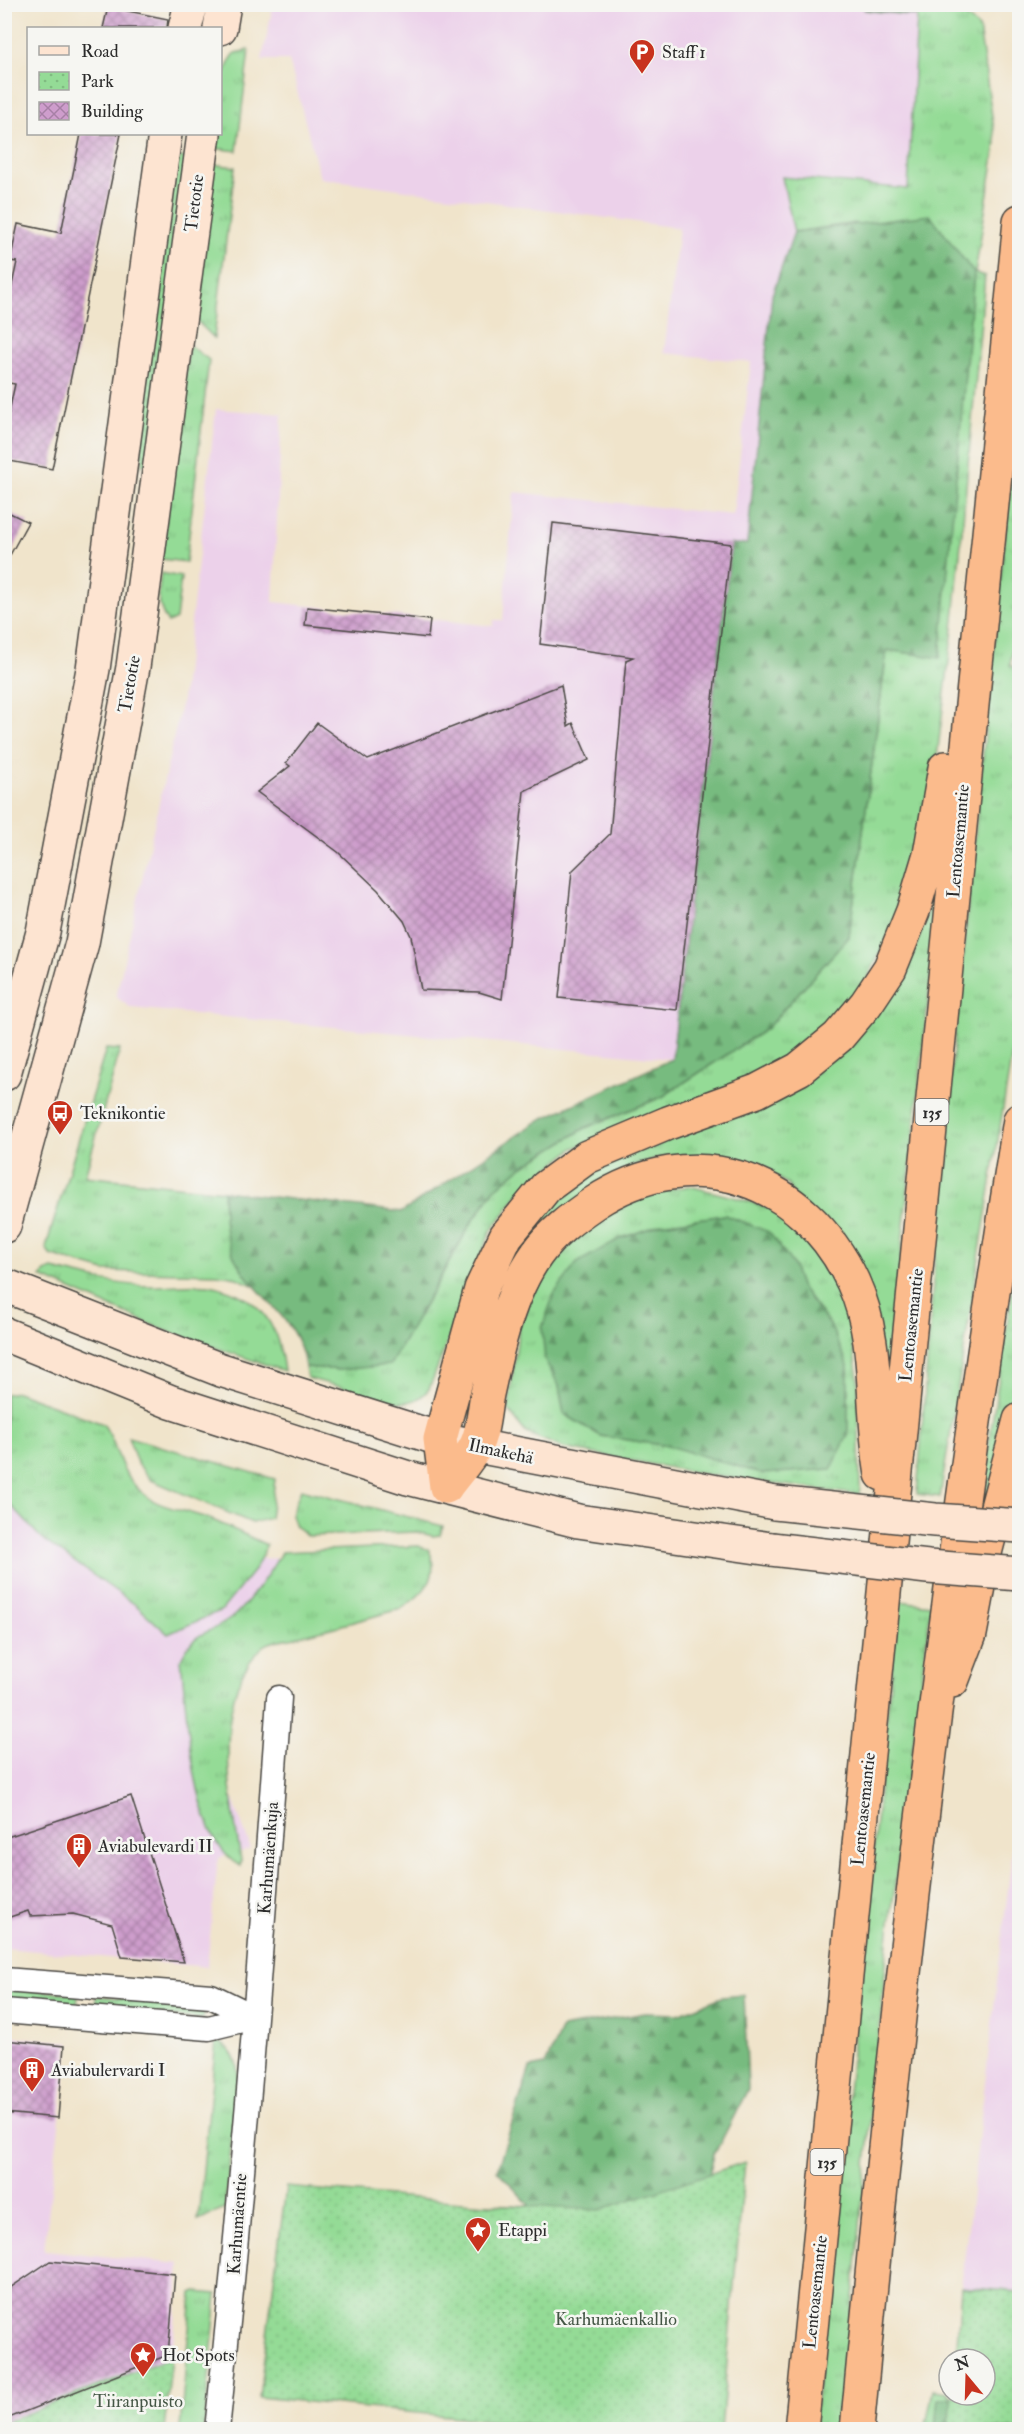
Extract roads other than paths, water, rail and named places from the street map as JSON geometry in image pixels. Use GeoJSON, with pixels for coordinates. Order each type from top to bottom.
{"type":"FeatureCollection","features":[{"type":"Feature","properties":{"kind":"highway","name":"Lentoasemantie"},"geometry":{"type":"LineString","coordinates":[[801,2430],[1020,221]]}},
{"type":"Feature","properties":{"kind":"highway"},"geometry":{"type":"LineString","coordinates":[[446,1487],[440,1439],[481,1289],[506,1236],[546,1187],[587,1157],[668,1123],[757,1091],[799,1070],[838,1037],[866,1004],[890,968],[913,911],[930,854],[946,764],[971,704]]}},
{"type":"Feature","properties":{"kind":"highway"},"geometry":{"type":"LineString","coordinates":[[857,2430],[879,2191],[930,1742],[980,1380],[1020,1120]]}},
{"type":"Feature","properties":{"kind":"highway"},"geometry":{"type":"LineString","coordinates":[[446,1487],[476,1446],[492,1371],[508,1314],[536,1255],[570,1218],[613,1190],[640,1180],[667,1174],[699,1172],[736,1176],[781,1195],[807,1215],[840,1256],[854,1285],[871,1344],[878,1452],[891,1520]]}},
{"type":"Feature","properties":{"kind":"highway"},"geometry":{"type":"LineString","coordinates":[[930,1742],[970,1634],[986,1549],[1020,1420]]}},
{"type":"Feature","properties":{"kind":"main road"},"geometry":{"type":"LineString","coordinates":[[185,27],[191,4]]}},
{"type":"Feature","properties":{"kind":"main road"},"geometry":{"type":"LineString","coordinates":[[220,27],[224,4]]}},
{"type":"Feature","properties":{"kind":"main road"},"geometry":{"type":"LineString","coordinates":[[4,1074],[43,932],[93,669],[165,135]]}},
{"type":"Feature","properties":{"kind":"main road","name":"Tietotie"},"geometry":{"type":"LineString","coordinates":[[4,1226],[82,943],[133,667],[204,135]]}},
{"type":"Feature","properties":{"kind":"main road","name":"Ilmakehä"},"geometry":{"type":"LineString","coordinates":[[4,1285],[221,1370],[440,1439],[775,1503],[935,1520],[1020,1526]]}},
{"type":"Feature","properties":{"kind":"main road"},"geometry":{"type":"LineString","coordinates":[[4,1335],[171,1402],[397,1474],[578,1521],[771,1549],[928,1568],[1020,1574]]}},
{"type":"Feature","properties":{"kind":"street","name":"Karhumäenkuja"},"geometry":{"type":"LineString","coordinates":[[254,2018],[260,1968],[279,1698]]}},
{"type":"Feature","properties":{"kind":"street"},"geometry":{"type":"LineString","coordinates":[[4,1980],[211,1996],[254,2018]]}},
{"type":"Feature","properties":{"kind":"street"},"geometry":{"type":"LineString","coordinates":[[4,2011],[209,2028],[254,2018]]}},
{"type":"Feature","properties":{"kind":"street","name":"Karhumäentie"},"geometry":{"type":"LineString","coordinates":[[217,2430],[232,2288],[254,2018]]}},
{"type":"Feature","properties":{"kind":"place","name":"Staff 1"},"geometry":{"type":"Point","coordinates":[642,75]}},
{"type":"Feature","properties":{"kind":"place","name":"Teknikontie"},"geometry":{"type":"Point","coordinates":[60,1136]}},
{"type":"Feature","properties":{"kind":"place","name":"Aviabulevardi II"},"geometry":{"type":"Point","coordinates":[79,1869]}},
{"type":"Feature","properties":{"kind":"place","name":"Aviabulervardi I"},"geometry":{"type":"Point","coordinates":[32,2093]}},
{"type":"Feature","properties":{"kind":"place","name":"Etappi"},"geometry":{"type":"Point","coordinates":[478,2253]}},
{"type":"Feature","properties":{"kind":"place","name":"Hot Spots"},"geometry":{"type":"Point","coordinates":[143,2378]}},
{"type":"Feature","properties":{"kind":"park label","name":"Karhumäenkallio"},"geometry":{"type":"Point","coordinates":[616,2319]}},
{"type":"Feature","properties":{"kind":"park label","name":"Tiiranpuisto"},"geometry":{"type":"Point","coordinates":[138,2401]}}]}
